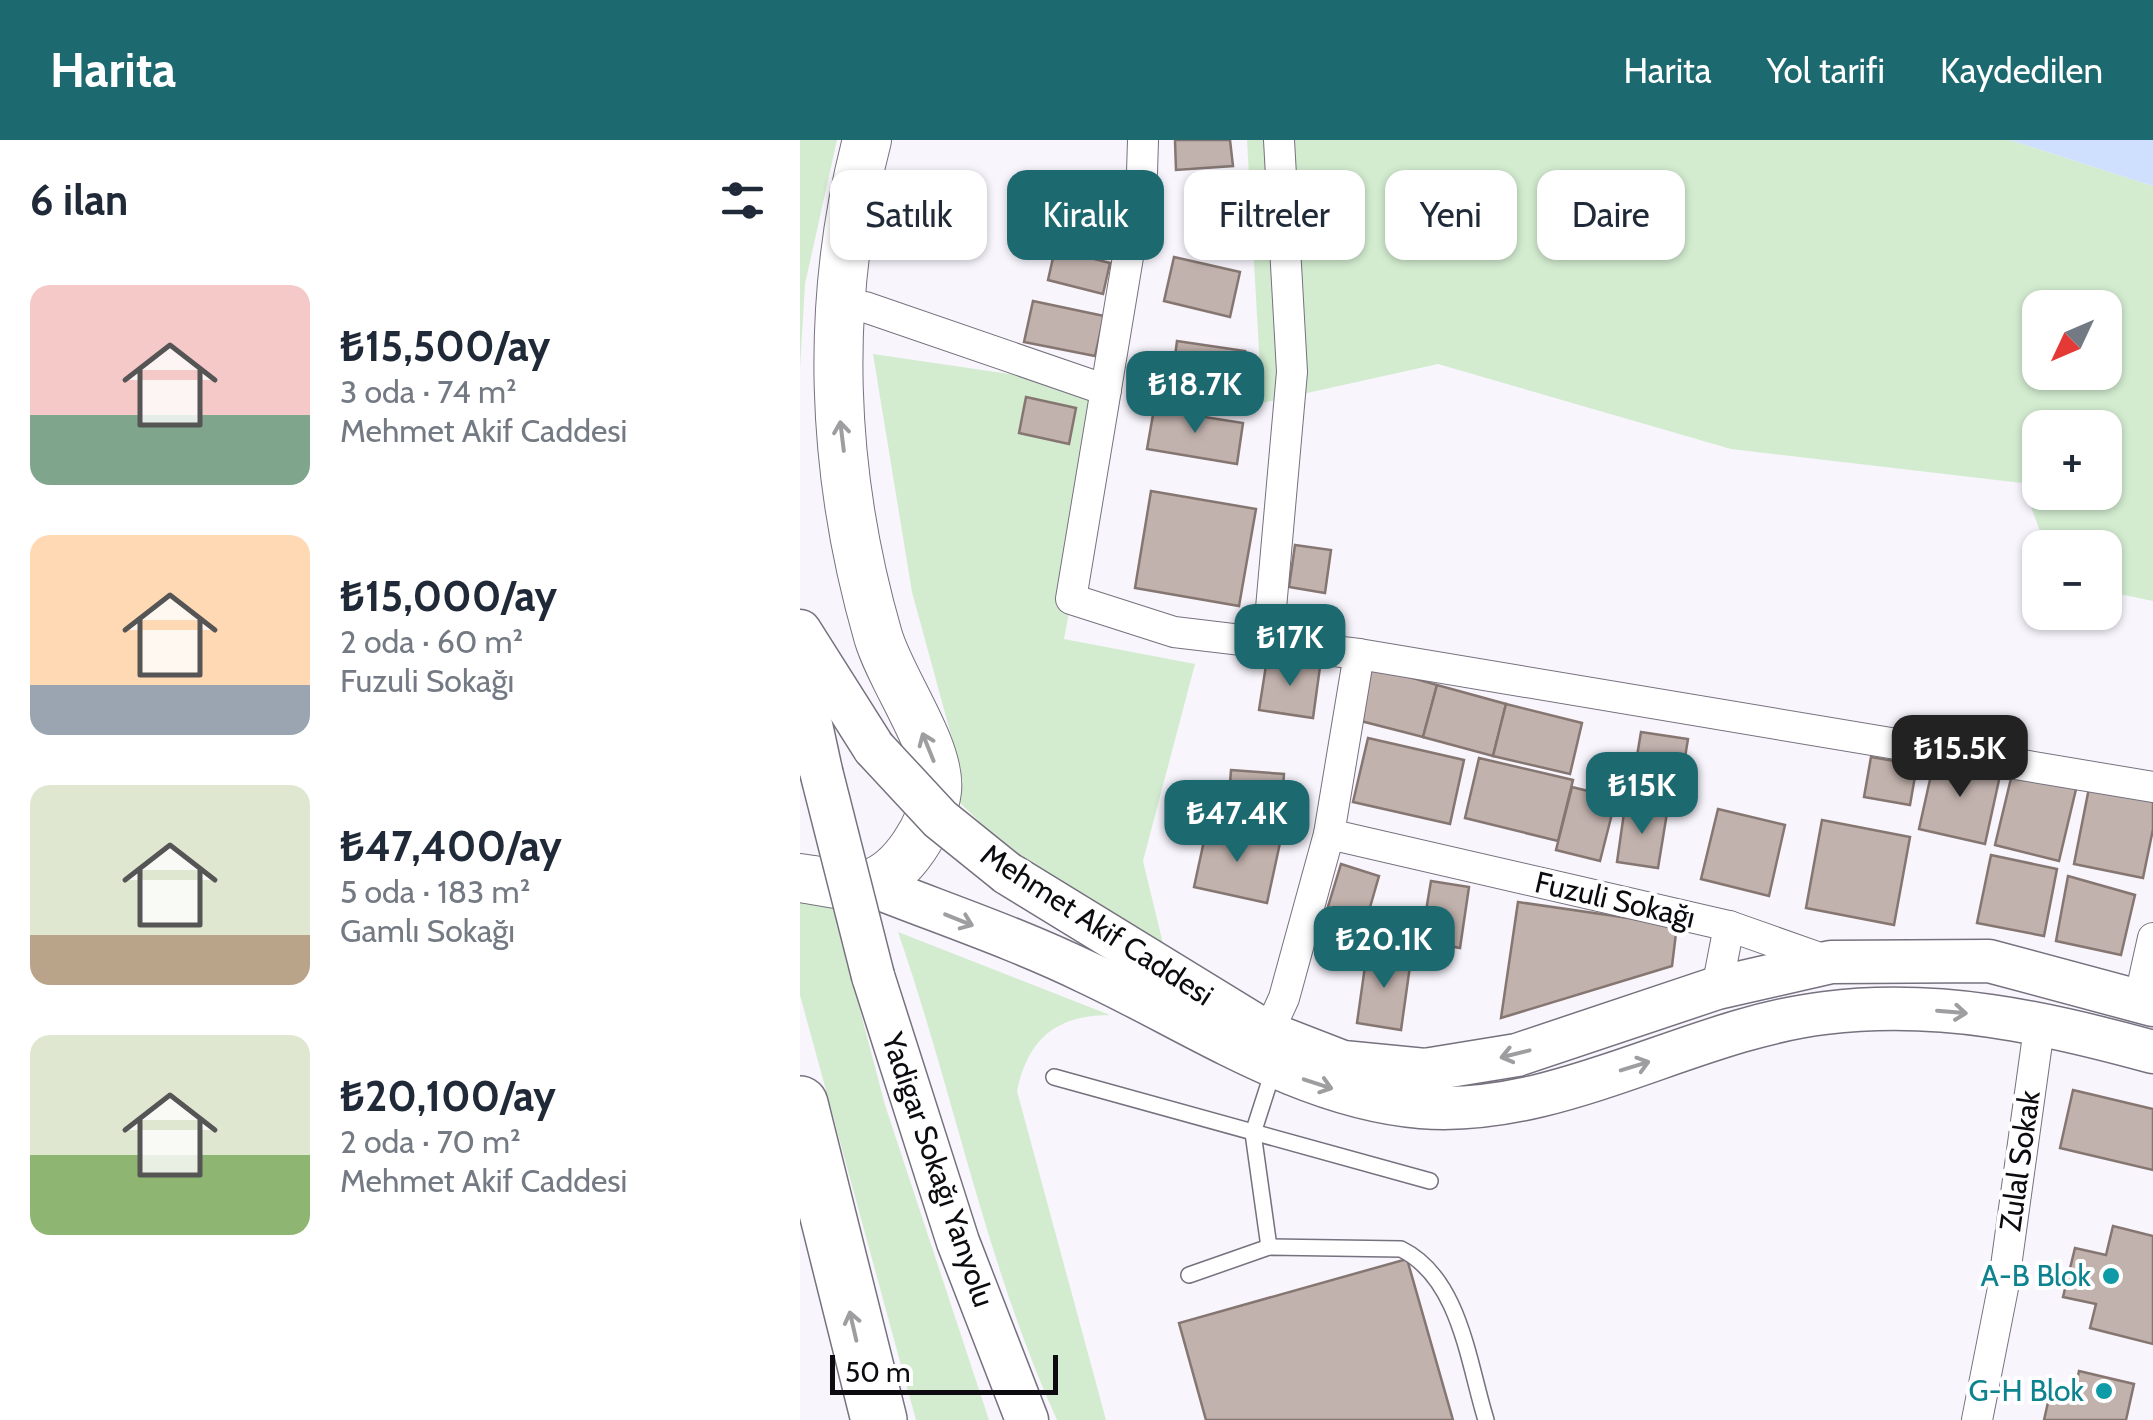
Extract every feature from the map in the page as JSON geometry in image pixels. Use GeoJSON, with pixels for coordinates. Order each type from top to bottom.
{"type":"FeatureCollection","features":[{"type":"Feature","properties":{"kind":"highway"},"geometry":{"type":"LineString","coordinates":[[800,1104],[880,1420]]}},
{"type":"Feature","properties":{"kind":"main road"},"geometry":{"type":"LineString","coordinates":[[867,140],[848,214],[841,282],[835,357],[840,420],[859,559],[879,639],[900,692],[932,751],[938,788],[926,834],[893,868],[868,884]]}},
{"type":"Feature","properties":{"kind":"main road","name":"Mehmet Akif Caddesi"},"geometry":{"type":"LineString","coordinates":[[800,631],[874,748],[940,819],[1007,873],[1272,1049]]}},
{"type":"Feature","properties":{"kind":"main road","name":"Yadigar Sokağı Yanyolu"},"geometry":{"type":"LineString","coordinates":[[800,674],[873,976],[958,1242],[1027,1420]]}},
{"type":"Feature","properties":{"kind":"main road","name":"Mehmet Akif Caddesi"},"geometry":{"type":"LineString","coordinates":[[800,878],[868,884],[1272,1049],[1343,1062],[1474,1107],[1538,1096],[1823,1013],[1921,1009],[2040,1020],[2153,1052]]}},
{"type":"Feature","properties":{"kind":"main road","name":"Mehmet Akif Caddesi"},"geometry":{"type":"LineString","coordinates":[[1422,1089],[1717,988],[1830,962],[1989,961],[2148,1010]]}},
{"type":"Feature","properties":{"kind":"street"},"geometry":{"type":"LineString","coordinates":[[1143,140],[1142,174],[1071,599],[1174,632],[1358,654],[2153,787]]}},
{"type":"Feature","properties":{"kind":"street"},"geometry":{"type":"LineString","coordinates":[[1268,642],[1292,372],[1279,140]]}},
{"type":"Feature","properties":{"kind":"street"},"geometry":{"type":"LineString","coordinates":[[865,307],[1106,390]]}},
{"type":"Feature","properties":{"kind":"street"},"geometry":{"type":"LineString","coordinates":[[1272,1049],[1329,834],[1358,654]]}},
{"type":"Feature","properties":{"kind":"street","name":"Fuzuli Sokağı"},"geometry":{"type":"LineString","coordinates":[[1329,834],[1729,926],[1830,962]]}},
{"type":"Feature","properties":{"kind":"street","name":"Fuzuli Sokağı"},"geometry":{"type":"LineString","coordinates":[[1717,988],[1729,926]]}},
{"type":"Feature","properties":{"kind":"street"},"geometry":{"type":"LineString","coordinates":[[2148,1010],[2153,938]]}},
{"type":"Feature","properties":{"kind":"street","name":"Zulal Sokak"},"geometry":{"type":"LineString","coordinates":[[1977,1420],[2002,1288],[2040,1020]]}},
{"type":"Feature","properties":{"kind":"lane"},"geometry":{"type":"LineString","coordinates":[[1269,1247],[1253,1132],[1272,1049]]}},
{"type":"Feature","properties":{"kind":"lane"},"geometry":{"type":"LineString","coordinates":[[1054,1077],[1430,1181]]}},
{"type":"Feature","properties":{"kind":"lane"},"geometry":{"type":"LineString","coordinates":[[1189,1276],[1269,1247],[1401,1249],[1420,1258],[1446,1288],[1486,1420]]}},
{"type":"Feature","properties":{"kind":"green space"},"geometry":{"type":"Polygon","coordinates":[[[800,140],[837,140],[805,284],[800,368],[800,140]]]}},
{"type":"Feature","properties":{"kind":"green space"},"geometry":{"type":"Polygon","coordinates":[[[1247,140],[2010,140],[2153,186],[2153,601],[2122,595],[2122,530],[2040,530],[2032,510],[2122,510],[2122,410],[2022,410],[2022,483],[1731,449],[1438,364],[1262,403],[1254,260],[1365,260],[1365,170],[1249,170],[1247,140]]]}},
{"type":"Feature","properties":{"kind":"green space"},"geometry":{"type":"Polygon","coordinates":[[[873,354],[1111,389],[1064,639],[1195,664],[1143,861],[1165,952],[996,838],[954,797],[954,746],[912,592],[873,354]]]}},
{"type":"Feature","properties":{"kind":"green space"},"geometry":{"type":"Polygon","coordinates":[[[800,901],[832,904],[885,1105],[989,1420],[916,1420],[800,995],[800,901]]]}},
{"type":"Feature","properties":{"kind":"green space"},"geometry":{"type":"Polygon","coordinates":[[[898,932],[1110,1015],[1074,1020],[1047,1034],[1029,1057],[1017,1091],[1106,1420],[1057,1420],[990,1240],[898,932]]]}},
{"type":"Feature","properties":{"kind":"water"},"geometry":{"type":"Polygon","coordinates":[[[2010,140],[2153,140],[2153,186],[2010,140]]]}},
{"type":"Feature","properties":{"kind":"building"},"geometry":{"type":"Polygon","coordinates":[[[1175,140],[1230,140],[1233,166],[1176,170],[1175,140]]]}},
{"type":"Feature","properties":{"kind":"building"},"geometry":{"type":"Polygon","coordinates":[[[1174,257],[1240,272],[1230,317],[1164,301],[1174,257]]]}},
{"type":"Feature","properties":{"kind":"building"},"geometry":{"type":"Polygon","coordinates":[[[1053,260],[1110,263],[1103,294],[1048,280],[1053,260]]]}},
{"type":"Feature","properties":{"kind":"building"},"geometry":{"type":"Polygon","coordinates":[[[1033,301],[1104,316],[1095,356],[1024,342],[1033,301]]]}},
{"type":"Feature","properties":{"kind":"building"},"geometry":{"type":"Polygon","coordinates":[[[1177,341],[1245,351],[1238,404],[1170,394],[1177,341]]]}},
{"type":"Feature","properties":{"kind":"building"},"geometry":{"type":"Polygon","coordinates":[[[1026,397],[1076,408],[1069,444],[1019,433],[1026,397]]]}},
{"type":"Feature","properties":{"kind":"building"},"geometry":{"type":"Polygon","coordinates":[[[1154,409],[1243,423],[1237,464],[1147,449],[1154,409]]]}},
{"type":"Feature","properties":{"kind":"building"},"geometry":{"type":"Polygon","coordinates":[[[1151,491],[1256,509],[1239,606],[1135,588],[1151,491]]]}},
{"type":"Feature","properties":{"kind":"building"},"geometry":{"type":"Polygon","coordinates":[[[1295,545],[1331,550],[1325,593],[1289,587],[1295,545]]]}},
{"type":"Feature","properties":{"kind":"building"},"geometry":{"type":"Polygon","coordinates":[[[1267,659],[1320,667],[1313,718],[1259,710],[1267,659]]]}},
{"type":"Feature","properties":{"kind":"building"},"geometry":{"type":"Polygon","coordinates":[[[1371,666],[1437,685],[1423,737],[1357,720],[1371,666]]]}},
{"type":"Feature","properties":{"kind":"building"},"geometry":{"type":"Polygon","coordinates":[[[1437,685],[1506,704],[1493,756],[1423,737],[1437,685]]]}},
{"type":"Feature","properties":{"kind":"building"},"geometry":{"type":"Polygon","coordinates":[[[1506,704],[1582,723],[1570,774],[1493,756],[1506,704]]]}},
{"type":"Feature","properties":{"kind":"building"},"geometry":{"type":"Polygon","coordinates":[[[1641,732],[1688,739],[1680,788],[1633,780],[1641,732]]]}},
{"type":"Feature","properties":{"kind":"building"},"geometry":{"type":"Polygon","coordinates":[[[1368,738],[1464,760],[1450,824],[1353,802],[1368,738]]]}},
{"type":"Feature","properties":{"kind":"building"},"geometry":{"type":"Polygon","coordinates":[[[1871,757],[1917,765],[1910,805],[1864,797],[1871,757]]]}},
{"type":"Feature","properties":{"kind":"building"},"geometry":{"type":"Polygon","coordinates":[[[1935,757],[2001,771],[1985,844],[1919,829],[1935,757]]]}},
{"type":"Feature","properties":{"kind":"building"},"geometry":{"type":"Polygon","coordinates":[[[1479,758],[1573,780],[1558,841],[1465,818],[1479,758]]]}},
{"type":"Feature","properties":{"kind":"building"},"geometry":{"type":"Polygon","coordinates":[[[1231,770],[1284,774],[1280,828],[1227,824],[1231,770]]]}},
{"type":"Feature","properties":{"kind":"building"},"geometry":{"type":"Polygon","coordinates":[[[2013,770],[2077,785],[2059,861],[1995,845],[2013,770]]]}},
{"type":"Feature","properties":{"kind":"building"},"geometry":{"type":"Polygon","coordinates":[[[1572,787],[1616,798],[1600,861],[1556,850],[1572,787]]]}},
{"type":"Feature","properties":{"kind":"building"},"geometry":{"type":"Polygon","coordinates":[[[2089,788],[2153,801],[2153,829],[2143,878],[2074,864],[2089,788]]]}},
{"type":"Feature","properties":{"kind":"building"},"geometry":{"type":"Polygon","coordinates":[[[1625,806],[1667,813],[1658,868],[1617,862],[1625,806]]]}},
{"type":"Feature","properties":{"kind":"building"},"geometry":{"type":"Polygon","coordinates":[[[1718,809],[1785,825],[1769,896],[1701,879],[1718,809]]]}},
{"type":"Feature","properties":{"kind":"building"},"geometry":{"type":"Polygon","coordinates":[[[1822,820],[1910,837],[1894,925],[1806,908],[1822,820]]]}},
{"type":"Feature","properties":{"kind":"building"},"geometry":{"type":"Polygon","coordinates":[[[1207,827],[1280,843],[1267,903],[1194,887],[1207,827]]]}},
{"type":"Feature","properties":{"kind":"building"},"geometry":{"type":"Polygon","coordinates":[[[1991,855],[2057,869],[2044,936],[1977,923],[1991,855]]]}},
{"type":"Feature","properties":{"kind":"building"},"geometry":{"type":"Polygon","coordinates":[[[1341,864],[1379,876],[1366,921],[1327,910],[1341,864]]]}},
{"type":"Feature","properties":{"kind":"building"},"geometry":{"type":"Polygon","coordinates":[[[2068,876],[2135,895],[2121,955],[2056,941],[2068,876]]]}},
{"type":"Feature","properties":{"kind":"building"},"geometry":{"type":"Polygon","coordinates":[[[1431,881],[1469,887],[1460,948],[1421,941],[1431,881]]]}},
{"type":"Feature","properties":{"kind":"building"},"geometry":{"type":"Polygon","coordinates":[[[1518,902],[1677,925],[1672,966],[1501,1018],[1518,902]]]}},
{"type":"Feature","properties":{"kind":"building"},"geometry":{"type":"Polygon","coordinates":[[[1367,952],[1411,959],[1401,1030],[1357,1023],[1367,952]]]}},
{"type":"Feature","properties":{"kind":"building"},"geometry":{"type":"Polygon","coordinates":[[[2073,1090],[2153,1109],[2153,1170],[2060,1148],[2073,1090]]]}},
{"type":"Feature","properties":{"kind":"building","name":"A-B Blok"},"geometry":{"type":"Polygon","coordinates":[[[2113,1226],[2153,1236],[2153,1344],[2090,1328],[2096,1304],[2063,1297],[2075,1248],[2106,1255],[2113,1226]]]}},
{"type":"Feature","properties":{"kind":"building"},"geometry":{"type":"Polygon","coordinates":[[[1407,1259],[1453,1420],[1206,1420],[1179,1323],[1407,1259]]]}},
{"type":"Feature","properties":{"kind":"building","name":"G-H Blok"},"geometry":{"type":"Polygon","coordinates":[[[2079,1371],[2134,1384],[2126,1420],[2044,1420],[2049,1398],[2072,1403],[2079,1371]]]}},
{"type":"Feature","properties":{"kind":"place","name":"A-B Blok"},"geometry":{"type":"Point","coordinates":[2111,1276]}},
{"type":"Feature","properties":{"kind":"place","name":"G-H Blok"},"geometry":{"type":"Point","coordinates":[2104,1391]}}]}
